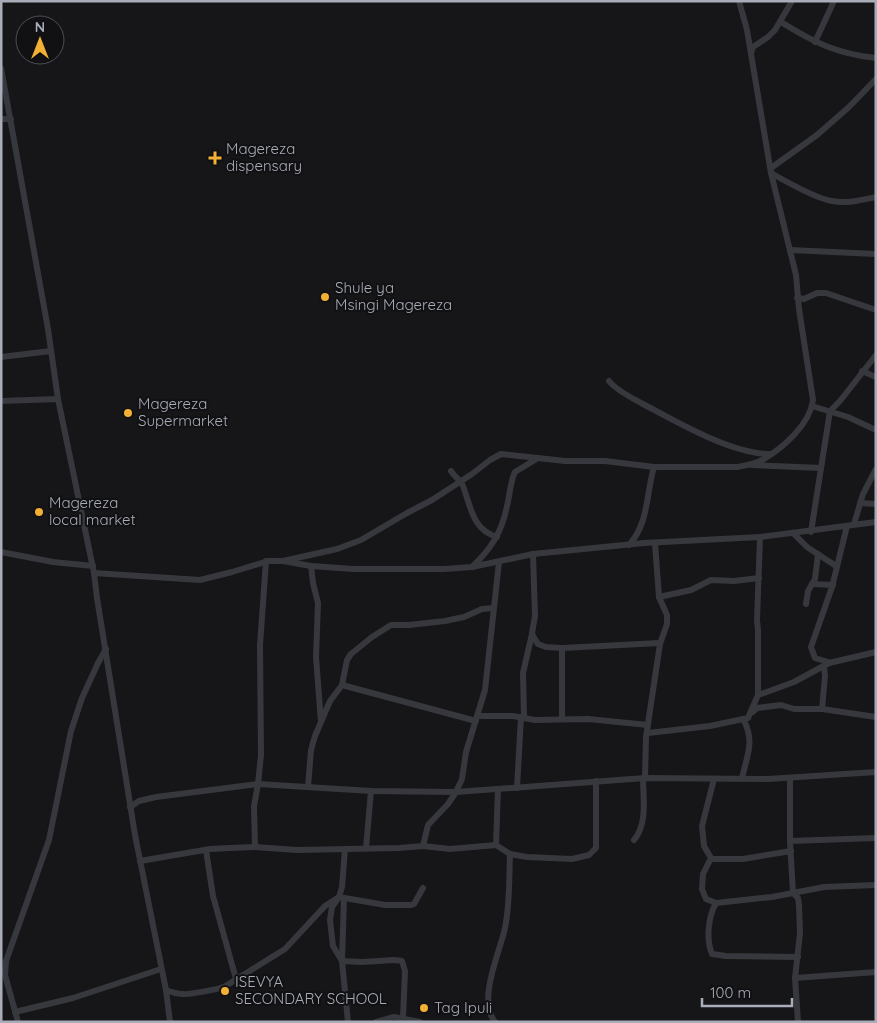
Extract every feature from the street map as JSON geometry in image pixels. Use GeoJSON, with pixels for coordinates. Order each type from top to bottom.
{"type":"FeatureCollection","features":[{"type":"Feature","properties":{"kind":"street"},"geometry":{"type":"LineString","coordinates":[[739,1],[745,22],[771,170],[796,275],[797,298],[813,400],[809,414],[784,444],[764,459],[751,464]]}},
{"type":"Feature","properties":{"kind":"street"},"geometry":{"type":"LineString","coordinates":[[750,57],[753,46],[768,38],[781,22],[792,1]]}},
{"type":"Feature","properties":{"kind":"street"},"geometry":{"type":"LineString","coordinates":[[815,42],[834,1]]}},
{"type":"Feature","properties":{"kind":"street"},"geometry":{"type":"LineString","coordinates":[[781,22],[815,42],[838,52],[876,58]]}},
{"type":"Feature","properties":{"kind":"street"},"geometry":{"type":"LineString","coordinates":[[1,68],[58,399],[94,570],[130,808],[166,990],[170,1022]]}},
{"type":"Feature","properties":{"kind":"street"},"geometry":{"type":"LineString","coordinates":[[771,170],[817,135],[849,107],[876,79]]}},
{"type":"Feature","properties":{"kind":"street"},"geometry":{"type":"LineString","coordinates":[[1,119],[11,119]]}},
{"type":"Feature","properties":{"kind":"street"},"geometry":{"type":"LineString","coordinates":[[771,170],[831,201],[854,201],[876,197]]}},
{"type":"Feature","properties":{"kind":"street"},"geometry":{"type":"LineString","coordinates":[[790,250],[876,254]]}},
{"type":"Feature","properties":{"kind":"street"},"geometry":{"type":"LineString","coordinates":[[797,298],[804,299],[817,293],[826,293],[876,310]]}},
{"type":"Feature","properties":{"kind":"street"},"geometry":{"type":"LineString","coordinates":[[1,357],[51,351]]}},
{"type":"Feature","properties":{"kind":"street"},"geometry":{"type":"LineString","coordinates":[[811,532],[830,411],[876,355]]}},
{"type":"Feature","properties":{"kind":"street"},"geometry":{"type":"LineString","coordinates":[[862,371],[876,377]]}},
{"type":"Feature","properties":{"kind":"street"},"geometry":{"type":"LineString","coordinates":[[608,381],[637,400],[710,438],[761,454],[771,454]]}},
{"type":"Feature","properties":{"kind":"street"},"geometry":{"type":"LineString","coordinates":[[1,402],[58,399]]}},
{"type":"Feature","properties":{"kind":"street"},"geometry":{"type":"LineString","coordinates":[[812,406],[848,417],[876,430]]}},
{"type":"Feature","properties":{"kind":"street"},"geometry":{"type":"LineString","coordinates":[[283,561],[303,555],[337,549],[361,540],[432,500],[501,454],[565,461],[605,461],[654,467],[718,468],[751,464],[821,468]]}},
{"type":"Feature","properties":{"kind":"street"},"geometry":{"type":"LineString","coordinates":[[472,567],[485,555],[497,537],[507,510],[515,472],[540,458]]}},
{"type":"Feature","properties":{"kind":"street"},"geometry":{"type":"LineString","coordinates":[[629,545],[638,535],[654,467]]}},
{"type":"Feature","properties":{"kind":"street"},"geometry":{"type":"LineString","coordinates":[[822,709],[828,662],[815,658],[811,647],[850,525],[876,469]]}},
{"type":"Feature","properties":{"kind":"street"},"geometry":{"type":"LineString","coordinates":[[451,471],[461,482],[474,518],[481,528],[490,535],[497,537]]}},
{"type":"Feature","properties":{"kind":"street"},"geometry":{"type":"LineString","coordinates":[[860,503],[876,504]]}},
{"type":"Feature","properties":{"kind":"street"},"geometry":{"type":"LineString","coordinates":[[1,552],[94,570],[200,580],[266,561],[283,561],[311,566],[397,570],[472,567],[533,554],[655,543],[760,537],[811,532],[876,522]]}},
{"type":"Feature","properties":{"kind":"street"},"geometry":{"type":"LineString","coordinates":[[793,533],[807,547],[836,566]]}},
{"type":"Feature","properties":{"kind":"street"},"geometry":{"type":"LineString","coordinates":[[751,714],[758,695],[757,620],[760,537]]}},
{"type":"Feature","properties":{"kind":"street"},"geometry":{"type":"LineString","coordinates":[[634,840],[640,831],[643,816],[645,750],[648,725],[660,643],[667,624],[667,616],[659,597],[655,543]]}},
{"type":"Feature","properties":{"kind":"street"},"geometry":{"type":"LineString","coordinates":[[517,788],[523,717],[523,673],[534,616],[533,554]]}},
{"type":"Feature","properties":{"kind":"street"},"geometry":{"type":"LineString","coordinates":[[806,604],[808,591],[815,579],[818,554]]}},
{"type":"Feature","properties":{"kind":"street"},"geometry":{"type":"LineString","coordinates":[[255,847],[254,806],[261,756],[260,645],[266,561]]}},
{"type":"Feature","properties":{"kind":"street"},"geometry":{"type":"LineString","coordinates":[[423,846],[428,825],[456,792],[462,780],[466,752],[485,690],[499,562]]}},
{"type":"Feature","properties":{"kind":"street"},"geometry":{"type":"LineString","coordinates":[[311,566],[318,603],[316,657],[321,723]]}},
{"type":"Feature","properties":{"kind":"street"},"geometry":{"type":"LineString","coordinates":[[659,597],[691,590],[711,580],[734,581],[759,578]]}},
{"type":"Feature","properties":{"kind":"street"},"geometry":{"type":"LineString","coordinates":[[812,584],[832,585]]}},
{"type":"Feature","properties":{"kind":"street"},"geometry":{"type":"LineString","coordinates":[[308,787],[311,750],[330,701],[342,685],[347,660],[359,647],[391,625],[445,621],[464,617],[482,609],[493,608]]}},
{"type":"Feature","properties":{"kind":"street"},"geometry":{"type":"LineString","coordinates":[[532,632],[538,644],[546,647],[562,648],[660,643]]}},
{"type":"Feature","properties":{"kind":"street"},"geometry":{"type":"LineString","coordinates":[[562,648],[562,719]]}},
{"type":"Feature","properties":{"kind":"street"},"geometry":{"type":"LineString","coordinates":[[18,1022],[5,976],[8,955],[47,847],[71,731],[82,698],[106,649]]}},
{"type":"Feature","properties":{"kind":"street"},"geometry":{"type":"LineString","coordinates":[[758,695],[794,682],[827,665],[876,652]]}},
{"type":"Feature","properties":{"kind":"street"},"geometry":{"type":"LineString","coordinates":[[342,685],[476,719],[523,717],[535,720],[621,721],[648,725]]}},
{"type":"Feature","properties":{"kind":"street"},"geometry":{"type":"LineString","coordinates":[[648,733],[710,726],[748,718],[757,708],[777,705],[794,709],[822,709],[876,717]]}},
{"type":"Feature","properties":{"kind":"street"},"geometry":{"type":"LineString","coordinates":[[742,779],[750,752],[743,719]]}},
{"type":"Feature","properties":{"kind":"street"},"geometry":{"type":"LineString","coordinates":[[130,808],[139,801],[156,797],[258,784],[371,791],[456,792],[644,778],[790,778],[876,772]]}},
{"type":"Feature","properties":{"kind":"street"},"geometry":{"type":"LineString","coordinates":[[790,778],[790,841],[793,893],[798,898],[800,905],[800,933],[795,978],[798,1022]]}},
{"type":"Feature","properties":{"kind":"street"},"geometry":{"type":"LineString","coordinates":[[714,779],[702,826],[704,846],[711,860],[703,874],[702,889],[706,898],[716,903],[772,898],[824,887],[876,885]]}},
{"type":"Feature","properties":{"kind":"street"},"geometry":{"type":"LineString","coordinates":[[140,861],[206,850],[255,847],[297,850],[423,846],[450,849],[496,845],[510,854],[527,857],[561,860],[579,858],[593,852],[596,844],[596,781]]}},
{"type":"Feature","properties":{"kind":"street"},"geometry":{"type":"LineString","coordinates":[[496,845],[498,789]]}},
{"type":"Feature","properties":{"kind":"street"},"geometry":{"type":"LineString","coordinates":[[366,848],[371,791]]}},
{"type":"Feature","properties":{"kind":"street"},"geometry":{"type":"LineString","coordinates":[[790,841],[876,838]]}},
{"type":"Feature","properties":{"kind":"street"},"geometry":{"type":"LineString","coordinates":[[345,849],[342,898],[342,961],[348,1022]]}},
{"type":"Feature","properties":{"kind":"street"},"geometry":{"type":"LineString","coordinates":[[206,850],[213,896],[236,979]]}},
{"type":"Feature","properties":{"kind":"street"},"geometry":{"type":"LineString","coordinates":[[711,860],[743,859],[792,851]]}},
{"type":"Feature","properties":{"kind":"street"},"geometry":{"type":"LineString","coordinates":[[495,1022],[490,1013],[492,972],[505,928],[509,894],[510,854]]}},
{"type":"Feature","properties":{"kind":"street"},"geometry":{"type":"LineString","coordinates":[[166,990],[185,995],[219,989],[284,949],[325,906],[342,898],[385,905],[411,905],[414,904],[423,888]]}},
{"type":"Feature","properties":{"kind":"street"},"geometry":{"type":"LineString","coordinates":[[342,898],[332,907],[330,920],[333,946],[342,961]]}},
{"type":"Feature","properties":{"kind":"street"},"geometry":{"type":"LineString","coordinates":[[716,903],[710,915],[712,954],[721,956],[798,957]]}},
{"type":"Feature","properties":{"kind":"street"},"geometry":{"type":"LineString","coordinates":[[342,961],[394,960],[403,962],[405,971],[403,1018]]}},
{"type":"Feature","properties":{"kind":"street"},"geometry":{"type":"LineString","coordinates":[[15,1012],[73,998],[161,969]]}},
{"type":"Feature","properties":{"kind":"street"},"geometry":{"type":"LineString","coordinates":[[795,978],[876,972]]}},
{"type":"Feature","properties":{"kind":"street"},"geometry":{"type":"LineString","coordinates":[[376,1022],[390,1017],[420,1022]]}},
{"type":"Feature","properties":{"kind":"place","name":"Magereza dispensary"},"geometry":{"type":"Point","coordinates":[215,158]}},
{"type":"Feature","properties":{"kind":"place","name":"Shule ya Msingi Magereza"},"geometry":{"type":"Point","coordinates":[325,297]}},
{"type":"Feature","properties":{"kind":"place","name":"Magereza Supermarket"},"geometry":{"type":"Point","coordinates":[128,413]}},
{"type":"Feature","properties":{"kind":"place","name":"Magereza local market"},"geometry":{"type":"Point","coordinates":[39,512]}},
{"type":"Feature","properties":{"kind":"place","name":"ISEVYA SECONDARY SCHOOL"},"geometry":{"type":"Point","coordinates":[225,991]}},
{"type":"Feature","properties":{"kind":"place","name":"Tag Ipuli"},"geometry":{"type":"Point","coordinates":[424,1008]}}]}
